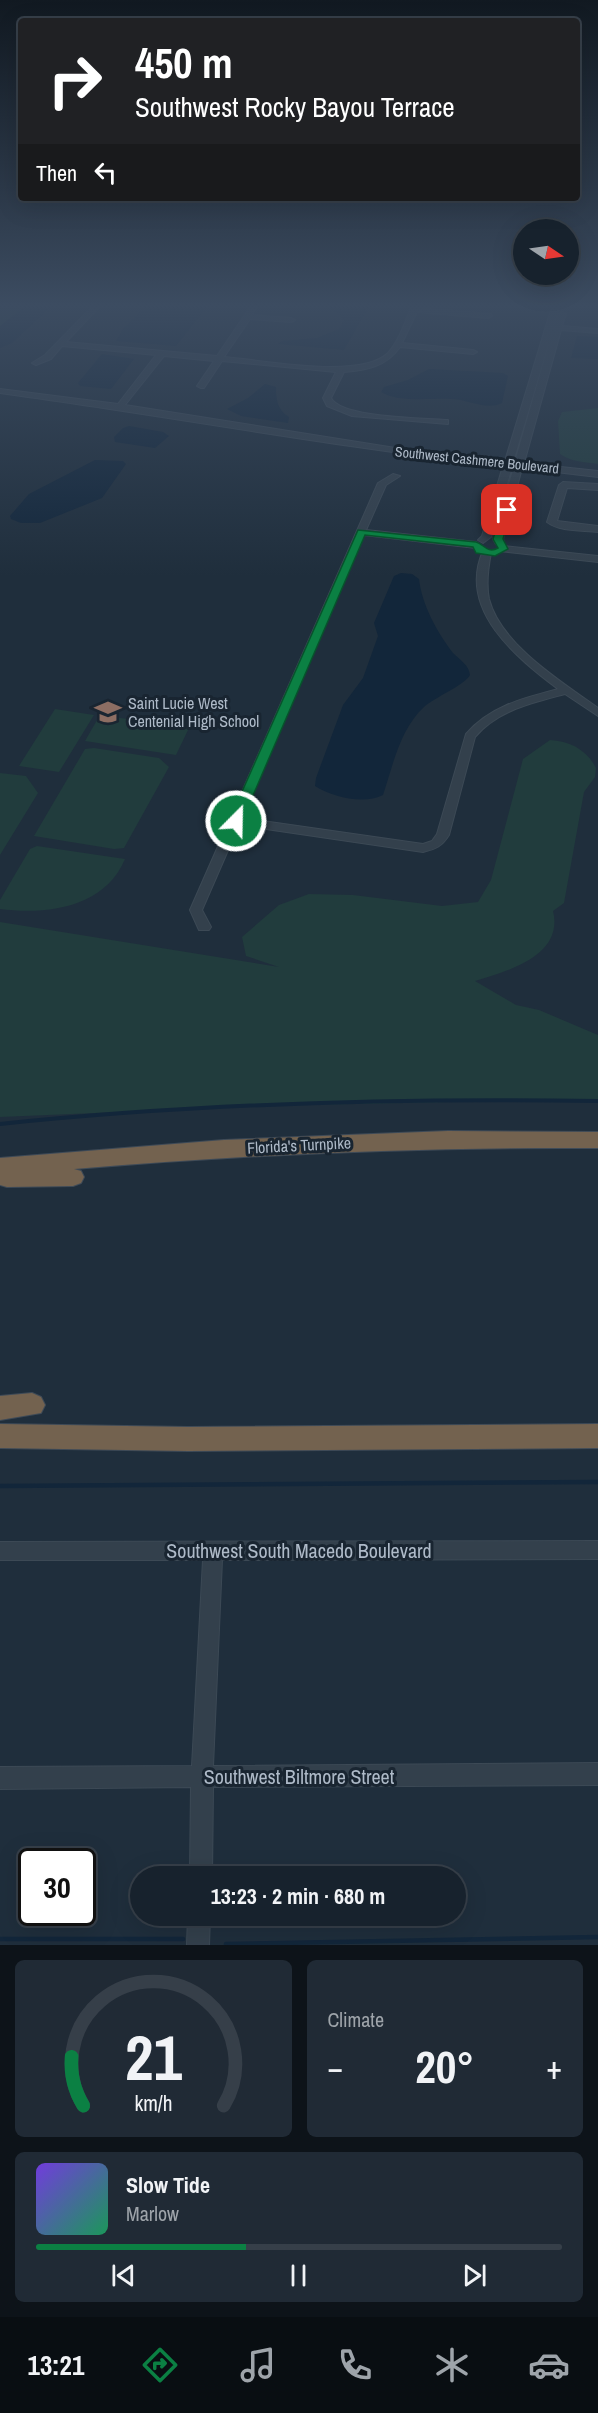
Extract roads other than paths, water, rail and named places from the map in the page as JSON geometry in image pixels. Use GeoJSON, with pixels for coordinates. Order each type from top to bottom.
{"type":"FeatureCollection","features":[{"type":"Feature","properties":{"kind":"highway","name":"Florida's Turnpike"},"geometry":{"type":"LineString","coordinates":[[0,1167],[134,1155],[346,1143],[598,1140]]}},
{"type":"Feature","properties":{"kind":"highway"},"geometry":{"type":"LineString","coordinates":[[0,1178],[73,1177]]}},
{"type":"Feature","properties":{"kind":"highway"},"geometry":{"type":"LineString","coordinates":[[0,1408],[32,1406]]}},
{"type":"Feature","properties":{"kind":"highway"},"geometry":{"type":"LineString","coordinates":[[0,1436],[188,1439],[598,1436]]}},
{"type":"Feature","properties":{"kind":"street","name":"Southwest Cashmere Boulevard"},"geometry":{"type":"LineString","coordinates":[[21,394],[120,407],[341,444],[598,474]]}},
{"type":"Feature","properties":{"kind":"street"},"geometry":{"type":"LineString","coordinates":[[120,407],[129,394]]}},
{"type":"Feature","properties":{"kind":"street"},"geometry":{"type":"LineString","coordinates":[[329,394],[327,398],[330,404],[352,414],[445,422]]}},
{"type":"Feature","properties":{"kind":"street"},"geometry":{"type":"LineString","coordinates":[[531,394],[494,510],[477,549],[486,553],[498,553],[501,545],[507,510],[541,394]]}},
{"type":"Feature","properties":{"kind":"street"},"geometry":{"type":"LineString","coordinates":[[204,927],[196,910],[382,483],[396,476]]}},
{"type":"Feature","properties":{"kind":"street"},"geometry":{"type":"LineString","coordinates":[[598,487],[563,485],[552,522],[598,530]]}},
{"type":"Feature","properties":{"kind":"street"},"geometry":{"type":"LineString","coordinates":[[494,510],[507,510]]}},
{"type":"Feature","properties":{"kind":"street"},"geometry":{"type":"LineString","coordinates":[[361,532],[501,545],[598,559]]}},
{"type":"Feature","properties":{"kind":"street"},"geometry":{"type":"LineString","coordinates":[[486,553],[482,572],[482,591],[495,624],[505,637],[598,713]]}},
{"type":"Feature","properties":{"kind":"street"},"geometry":{"type":"LineString","coordinates":[[236,821],[423,848],[436,844],[443,835],[470,736],[477,726],[520,704],[568,690]]}},
{"type":"Feature","properties":{"kind":"street"},"geometry":{"type":"LineString","coordinates":[[201,1866],[202,1777],[213,1550]]}},
{"type":"Feature","properties":{"kind":"street","name":"Southwest South Macedo Boulevard"},"geometry":{"type":"LineString","coordinates":[[0,1551],[598,1550]]}},
{"type":"Feature","properties":{"kind":"street","name":"Southwest Biltmore Street"},"geometry":{"type":"LineString","coordinates":[[0,1778],[598,1774]]}},
{"type":"Feature","properties":{"kind":"street"},"geometry":{"type":"LineString","coordinates":[[198,1945],[199,1926]]}},
{"type":"Feature","properties":{"kind":"water"},"geometry":{"type":"Polygon","coordinates":[[[253,394],[276,394],[278,404],[289,417],[288,423],[241,416],[227,409],[253,394]]]}},
{"type":"Feature","properties":{"kind":"water"},"geometry":{"type":"Polygon","coordinates":[[[385,394],[504,394],[502,403],[490,406],[457,400],[406,399],[385,394]]]}},
{"type":"Feature","properties":{"kind":"water"},"geometry":{"type":"Polygon","coordinates":[[[129,426],[163,432],[169,436],[155,448],[115,442],[114,437],[123,428],[129,426]]]}},
{"type":"Feature","properties":{"kind":"water"},"geometry":{"type":"Polygon","coordinates":[[[95,460],[123,461],[126,464],[102,498],[40,523],[21,523],[11,519],[10,516],[29,494],[95,460]]]}},
{"type":"Feature","properties":{"kind":"water"},"geometry":{"type":"Polygon","coordinates":[[[401,573],[412,574],[419,579],[423,599],[436,627],[453,653],[466,665],[470,675],[462,683],[429,703],[416,716],[398,748],[383,795],[367,799],[339,796],[315,786],[316,778],[343,705],[363,678],[378,636],[374,623],[394,576],[401,573]]]}},
{"type":"Feature","properties":{"kind":"waterway"},"geometry":{"type":"LineString","coordinates":[[0,1124],[149,1111],[373,1101],[598,1101]]}},
{"type":"Feature","properties":{"kind":"waterway"},"geometry":{"type":"LineString","coordinates":[[0,1486],[598,1482]]}},
{"type":"Feature","properties":{"kind":"waterway"},"geometry":{"type":"LineString","coordinates":[[226,1944],[598,1937]]}},
{"type":"Feature","properties":{"kind":"waterway"},"geometry":{"type":"LineString","coordinates":[[0,1939],[183,1939]]}},
{"type":"Feature","properties":{"kind":"place","name":"Saint Lucie West Centenial High School"},"geometry":{"type":"Point","coordinates":[108,712]}}]}
